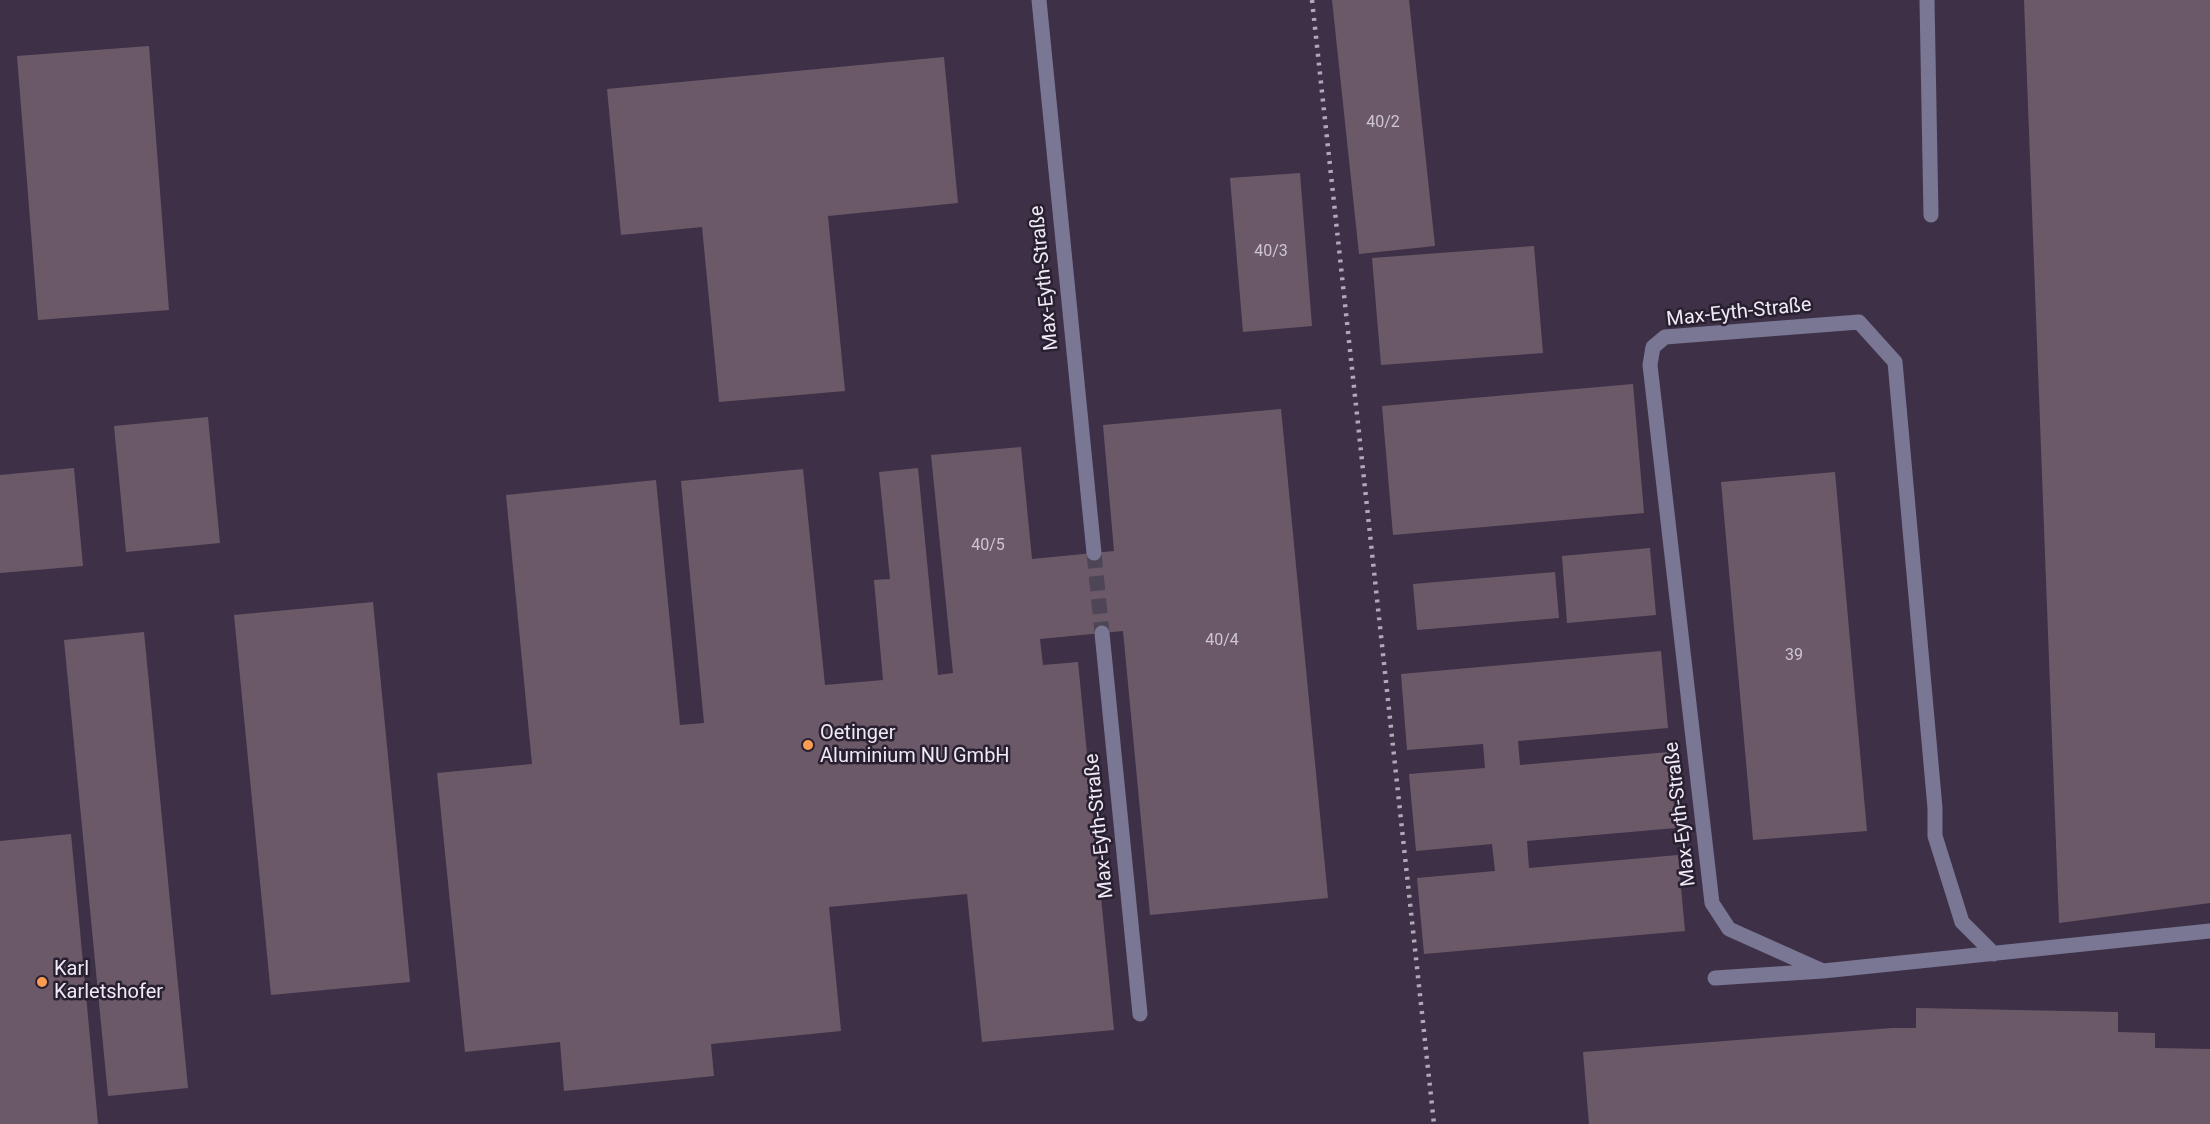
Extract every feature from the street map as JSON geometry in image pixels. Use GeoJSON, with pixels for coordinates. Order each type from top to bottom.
{"type":"FeatureCollection","features":[{"type":"Feature","properties":{"kind":"lane","name":"Max-Eyth-Straße"},"geometry":{"type":"LineString","coordinates":[[1039,0],[1094,553]]}},
{"type":"Feature","properties":{"kind":"lane"},"geometry":{"type":"LineString","coordinates":[[1927,0],[1931,215]]}},
{"type":"Feature","properties":{"kind":"lane","name":"Max-Eyth-Straße"},"geometry":{"type":"LineString","coordinates":[[1823,971],[1729,929],[1712,903],[1650,365],[1653,347],[1665,337],[1859,322],[1895,362],[1935,808],[1935,836],[1962,922],[1994,954]]}},
{"type":"Feature","properties":{"kind":"lane","name":"Max-Eyth-Straße"},"geometry":{"type":"LineString","coordinates":[[1102,633],[1140,1014]]}},
{"type":"Feature","properties":{"kind":"lane","name":"Max-Eyth-Straße"},"geometry":{"type":"LineString","coordinates":[[1715,978],[1823,971],[2210,931]]}},
{"type":"Feature","properties":{"kind":"shaded area"},"geometry":{"type":"Polygon","coordinates":[[[0,0],[2210,0],[2210,1124],[0,1124],[0,0]]]}},
{"type":"Feature","properties":{"kind":"building"},"geometry":{"type":"Polygon","coordinates":[[[1332,0],[1409,0],[1435,246],[1359,254],[1332,0]]]}},
{"type":"Feature","properties":{"kind":"building"},"geometry":{"type":"Polygon","coordinates":[[[2024,0],[2210,0],[2210,903],[2059,923],[2024,0]]]}},
{"type":"Feature","properties":{"kind":"building"},"geometry":{"type":"Polygon","coordinates":[[[149,46],[169,310],[38,320],[17,56],[149,46]]]}},
{"type":"Feature","properties":{"kind":"building"},"geometry":{"type":"Polygon","coordinates":[[[944,57],[958,203],[828,216],[845,391],[719,402],[702,227],[621,235],[607,89],[944,57]]]}},
{"type":"Feature","properties":{"kind":"building"},"geometry":{"type":"Polygon","coordinates":[[[1300,173],[1312,326],[1243,332],[1230,178],[1300,173]]]}},
{"type":"Feature","properties":{"kind":"building"},"geometry":{"type":"Polygon","coordinates":[[[1534,246],[1543,353],[1381,365],[1372,258],[1534,246]]]}},
{"type":"Feature","properties":{"kind":"building"},"geometry":{"type":"Polygon","coordinates":[[[1633,384],[1644,513],[1393,535],[1382,406],[1633,384]]]}},
{"type":"Feature","properties":{"kind":"building","name":"Oetinger Aluminium NU GmbH"},"geometry":{"type":"Polygon","coordinates":[[[1281,409],[1328,898],[1150,915],[1123,631],[1040,639],[1043,665],[1078,662],[1114,1030],[982,1042],[967,894],[829,907],[841,1031],[711,1044],[714,1076],[564,1091],[560,1042],[465,1052],[437,773],[532,764],[506,495],[656,480],[680,725],[704,723],[681,481],[803,469],[825,685],[883,680],[874,580],[890,579],[879,472],[918,468],[938,675],[953,673],[931,455],[1021,447],[1032,559],[1114,551],[1103,425],[1281,409]]]}},
{"type":"Feature","properties":{"kind":"building"},"geometry":{"type":"Polygon","coordinates":[[[208,417],[220,543],[126,552],[114,426],[208,417]]]}},
{"type":"Feature","properties":{"kind":"building"},"geometry":{"type":"Polygon","coordinates":[[[74,468],[83,566],[0,573],[0,475],[74,468]]]}},
{"type":"Feature","properties":{"kind":"building"},"geometry":{"type":"Polygon","coordinates":[[[1835,472],[1867,831],[1753,840],[1721,482],[1835,472]]]}},
{"type":"Feature","properties":{"kind":"building"},"geometry":{"type":"Polygon","coordinates":[[[1650,548],[1656,615],[1567,623],[1562,556],[1650,548]]]}},
{"type":"Feature","properties":{"kind":"building"},"geometry":{"type":"Polygon","coordinates":[[[1555,572],[1559,618],[1417,630],[1413,584],[1555,572]]]}},
{"type":"Feature","properties":{"kind":"building"},"geometry":{"type":"Polygon","coordinates":[[[373,602],[410,982],[271,995],[234,615],[373,602]]]}},
{"type":"Feature","properties":{"kind":"building"},"geometry":{"type":"Polygon","coordinates":[[[144,632],[188,1088],[108,1096],[64,640],[144,632]]]}},
{"type":"Feature","properties":{"kind":"building"},"geometry":{"type":"Polygon","coordinates":[[[1661,651],[1668,728],[1518,741],[1520,765],[1669,752],[1676,828],[1527,841],[1529,868],[1678,855],[1685,931],[1424,954],[1417,878],[1495,871],[1492,844],[1416,851],[1409,774],[1485,768],[1483,744],[1407,750],[1401,674],[1661,651]]]}},
{"type":"Feature","properties":{"kind":"building","name":"Karl Karletshofer"},"geometry":{"type":"Polygon","coordinates":[[[71,834],[98,1124],[0,1124],[0,841],[71,834]]]}},
{"type":"Feature","properties":{"kind":"building"},"geometry":{"type":"Polygon","coordinates":[[[1916,1008],[2118,1012],[2118,1032],[2155,1033],[2155,1048],[2210,1049],[2210,1124],[1589,1124],[1583,1052],[1916,1028],[1916,1008]]]}},
{"type":"Feature","properties":{"kind":"tunnel"},"geometry":{"type":"LineString","coordinates":[[1094,553],[1102,633]]}},
{"type":"Feature","properties":{"kind":"railway"},"geometry":{"type":"LineString","coordinates":[[1312,0],[1434,1124]]}},
{"type":"Feature","properties":{"kind":"place","name":"Oetinger Aluminium NU GmbH"},"geometry":{"type":"Point","coordinates":[808,745]}},
{"type":"Feature","properties":{"kind":"place","name":"Karl Karletshofer"},"geometry":{"type":"Point","coordinates":[42,982]}}]}
